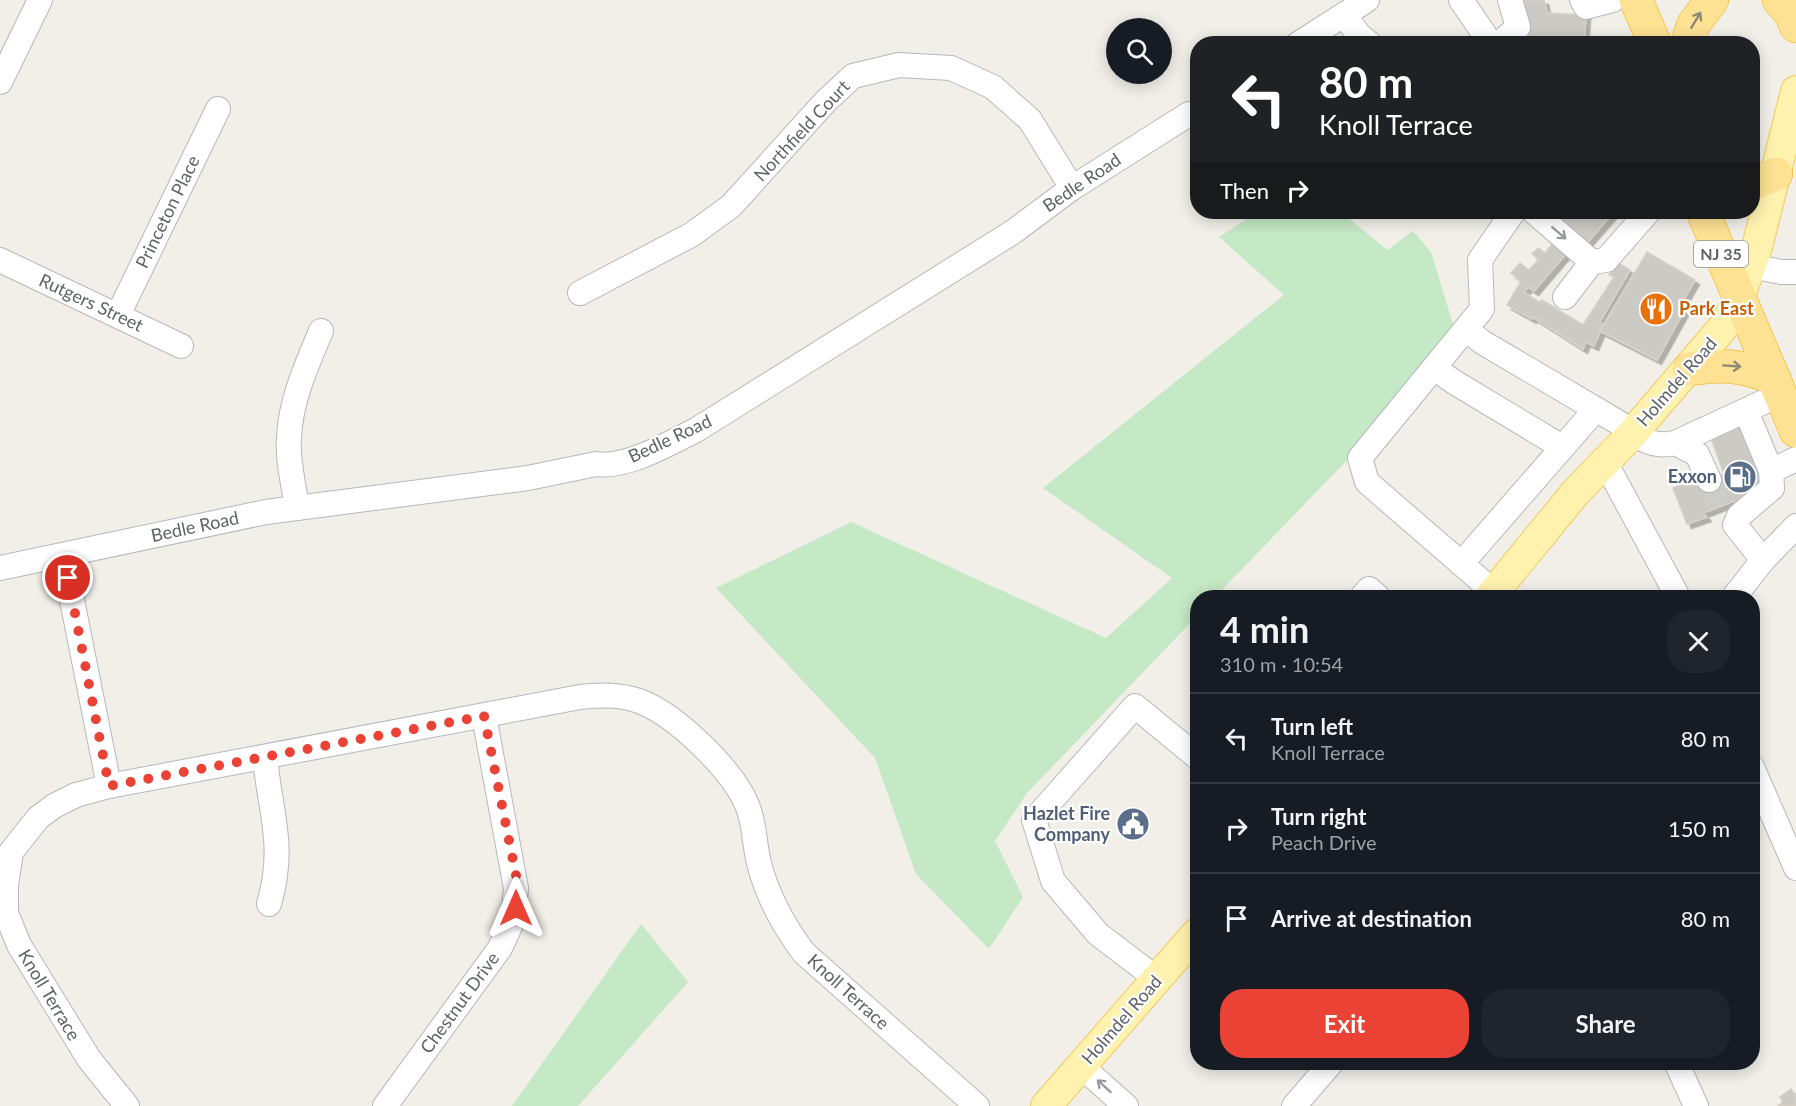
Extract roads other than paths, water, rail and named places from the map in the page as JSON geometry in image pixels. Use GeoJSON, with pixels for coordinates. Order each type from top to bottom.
{"type":"FeatureCollection","features":[{"type":"Feature","properties":{"kind":"highway"},"geometry":{"type":"LineString","coordinates":[[1613,0],[1628,36]]}},
{"type":"Feature","properties":{"kind":"highway"},"geometry":{"type":"LineString","coordinates":[[1636,0],[1652,36]]}},
{"type":"Feature","properties":{"kind":"highway"},"geometry":{"type":"LineString","coordinates":[[1690,36],[1693,25],[1712,0]]}},
{"type":"Feature","properties":{"kind":"highway"},"geometry":{"type":"LineString","coordinates":[[1779,0],[1791,14],[1796,26]]}},
{"type":"Feature","properties":{"kind":"highway","name":"NJ 35"},"geometry":{"type":"LineString","coordinates":[[1707,219],[1745,281]]}},
{"type":"Feature","properties":{"kind":"highway","name":"NJ 35"},"geometry":{"type":"LineString","coordinates":[[1730,219],[1745,281],[1784,382],[1796,431]]}},
{"type":"Feature","properties":{"kind":"highway"},"geometry":{"type":"LineString","coordinates":[[1689,369],[1732,365],[1784,382]]}},
{"type":"Feature","properties":{"kind":"main road","name":"Holmdel Road"},"geometry":{"type":"LineString","coordinates":[[1760,200],[1764,179],[1796,91]]}},
{"type":"Feature","properties":{"kind":"main road","name":"Holmdel Road"},"geometry":{"type":"LineString","coordinates":[[1496,590],[1576,492],[1632,435],[1725,325],[1745,281],[1757,219]]}},
{"type":"Feature","properties":{"kind":"main road","name":"Holmdel Road"},"geometry":{"type":"LineString","coordinates":[[1046,1106],[1190,941]]}},
{"type":"Feature","properties":{"kind":"street"},"geometry":{"type":"LineString","coordinates":[[0,82],[40,0]]}},
{"type":"Feature","properties":{"kind":"street"},"geometry":{"type":"LineString","coordinates":[[1461,0],[1486,36]]}},
{"type":"Feature","properties":{"kind":"street"},"geometry":{"type":"LineString","coordinates":[[1508,36],[1518,27],[1510,0]]}},
{"type":"Feature","properties":{"kind":"street"},"geometry":{"type":"LineString","coordinates":[[1582,0],[1586,7],[1613,0]]}},
{"type":"Feature","properties":{"kind":"street"},"geometry":{"type":"LineString","coordinates":[[1310,36],[1359,4]]}},
{"type":"Feature","properties":{"kind":"street"},"geometry":{"type":"LineString","coordinates":[[1359,4],[1360,36]]}},
{"type":"Feature","properties":{"kind":"street","name":"Northfield Court"},"geometry":{"type":"LineString","coordinates":[[580,293],[691,235],[731,206],[826,101],[853,76],[899,65],[951,68],[993,87],[1030,120],[1072,188]]}},
{"type":"Feature","properties":{"kind":"street","name":"Princeton Place"},"geometry":{"type":"LineString","coordinates":[[118,315],[219,109]]}},
{"type":"Feature","properties":{"kind":"street","name":"Bedle Road"},"geometry":{"type":"LineString","coordinates":[[0,568],[297,508],[528,478],[596,464],[606,466],[658,449],[696,430],[1012,232],[1072,188],[1189,114]]}},
{"type":"Feature","properties":{"kind":"street"},"geometry":{"type":"LineString","coordinates":[[1487,590],[1461,564],[1367,482],[1360,459],[1482,309],[1480,260],[1508,219]]}},
{"type":"Feature","properties":{"kind":"street"},"geometry":{"type":"LineString","coordinates":[[1542,219],[1592,262]]}},
{"type":"Feature","properties":{"kind":"street"},"geometry":{"type":"LineString","coordinates":[[1565,297],[1592,262],[1606,260],[1642,219]]}},
{"type":"Feature","properties":{"kind":"street","name":"Rutgers Street"},"geometry":{"type":"LineString","coordinates":[[0,260],[181,346]]}},
{"type":"Feature","properties":{"kind":"street"},"geometry":{"type":"LineString","coordinates":[[1745,281],[1780,272],[1796,272]]}},
{"type":"Feature","properties":{"kind":"street"},"geometry":{"type":"LineString","coordinates":[[1466,329],[1482,342],[1621,424],[1632,435],[1664,446],[1746,411],[1784,382]]}},
{"type":"Feature","properties":{"kind":"street"},"geometry":{"type":"LineString","coordinates":[[297,508],[289,454],[290,421],[309,358],[321,331]]}},
{"type":"Feature","properties":{"kind":"street"},"geometry":{"type":"LineString","coordinates":[[1434,368],[1562,447]]}},
{"type":"Feature","properties":{"kind":"street"},"geometry":{"type":"LineString","coordinates":[[1461,564],[1596,409]]}},
{"type":"Feature","properties":{"kind":"street"},"geometry":{"type":"LineString","coordinates":[[1735,525],[1739,516],[1772,488],[1771,471],[1746,411]]}},
{"type":"Feature","properties":{"kind":"street"},"geometry":{"type":"LineString","coordinates":[[1675,443],[1697,454],[1709,480]]}},
{"type":"Feature","properties":{"kind":"street"},"geometry":{"type":"LineString","coordinates":[[1771,471],[1796,459]]}},
{"type":"Feature","properties":{"kind":"street"},"geometry":{"type":"LineString","coordinates":[[1605,462],[1674,590]]}},
{"type":"Feature","properties":{"kind":"street"},"geometry":{"type":"LineString","coordinates":[[1720,506],[1763,560]]}},
{"type":"Feature","properties":{"kind":"street"},"geometry":{"type":"LineString","coordinates":[[1739,590],[1763,560],[1796,526]]}},
{"type":"Feature","properties":{"kind":"street"},"geometry":{"type":"LineString","coordinates":[[63,555],[109,786]]}},
{"type":"Feature","properties":{"kind":"street","name":"Knoll Terrace"},"geometry":{"type":"LineString","coordinates":[[127,1106],[89,1059],[8,924],[5,850],[38,818],[54,806],[76,795],[109,786],[580,696],[603,695],[639,701],[672,720],[721,767],[740,792],[752,819],[765,886],[787,928],[804,953],[977,1106]]}},
{"type":"Feature","properties":{"kind":"street"},"geometry":{"type":"LineString","coordinates":[[1157,979],[1098,934],[1053,881],[1034,820],[1135,706],[1190,751]]}},
{"type":"Feature","properties":{"kind":"street","name":"Chestnut Drive"},"geometry":{"type":"LineString","coordinates":[[385,1106],[500,948],[514,914],[516,875],[484,716]]}},
{"type":"Feature","properties":{"kind":"street"},"geometry":{"type":"LineString","coordinates":[[265,757],[278,851],[277,875],[269,904]]}},
{"type":"Feature","properties":{"kind":"street"},"geometry":{"type":"LineString","coordinates":[[1760,785],[1796,868]]}},
{"type":"Feature","properties":{"kind":"street"},"geometry":{"type":"LineString","coordinates":[[1081,1066],[1126,1106]]}},
{"type":"Feature","properties":{"kind":"street"},"geometry":{"type":"LineString","coordinates":[[1294,1106],[1325,1070]]}},
{"type":"Feature","properties":{"kind":"street"},"geometry":{"type":"LineString","coordinates":[[1680,1070],[1696,1106]]}},
{"type":"Feature","properties":{"kind":"tunnel"},"geometry":{"type":"LineString","coordinates":[[1709,480],[1720,506]]}},
{"type":"Feature","properties":{"kind":"place","name":"Park East"},"geometry":{"type":"Point","coordinates":[1656,309]}},
{"type":"Feature","properties":{"kind":"place","name":"Exxon"},"geometry":{"type":"Point","coordinates":[1740,477]}},
{"type":"Feature","properties":{"kind":"place","name":"Hazlet Fire Company"},"geometry":{"type":"Point","coordinates":[1133,824]}}]}
